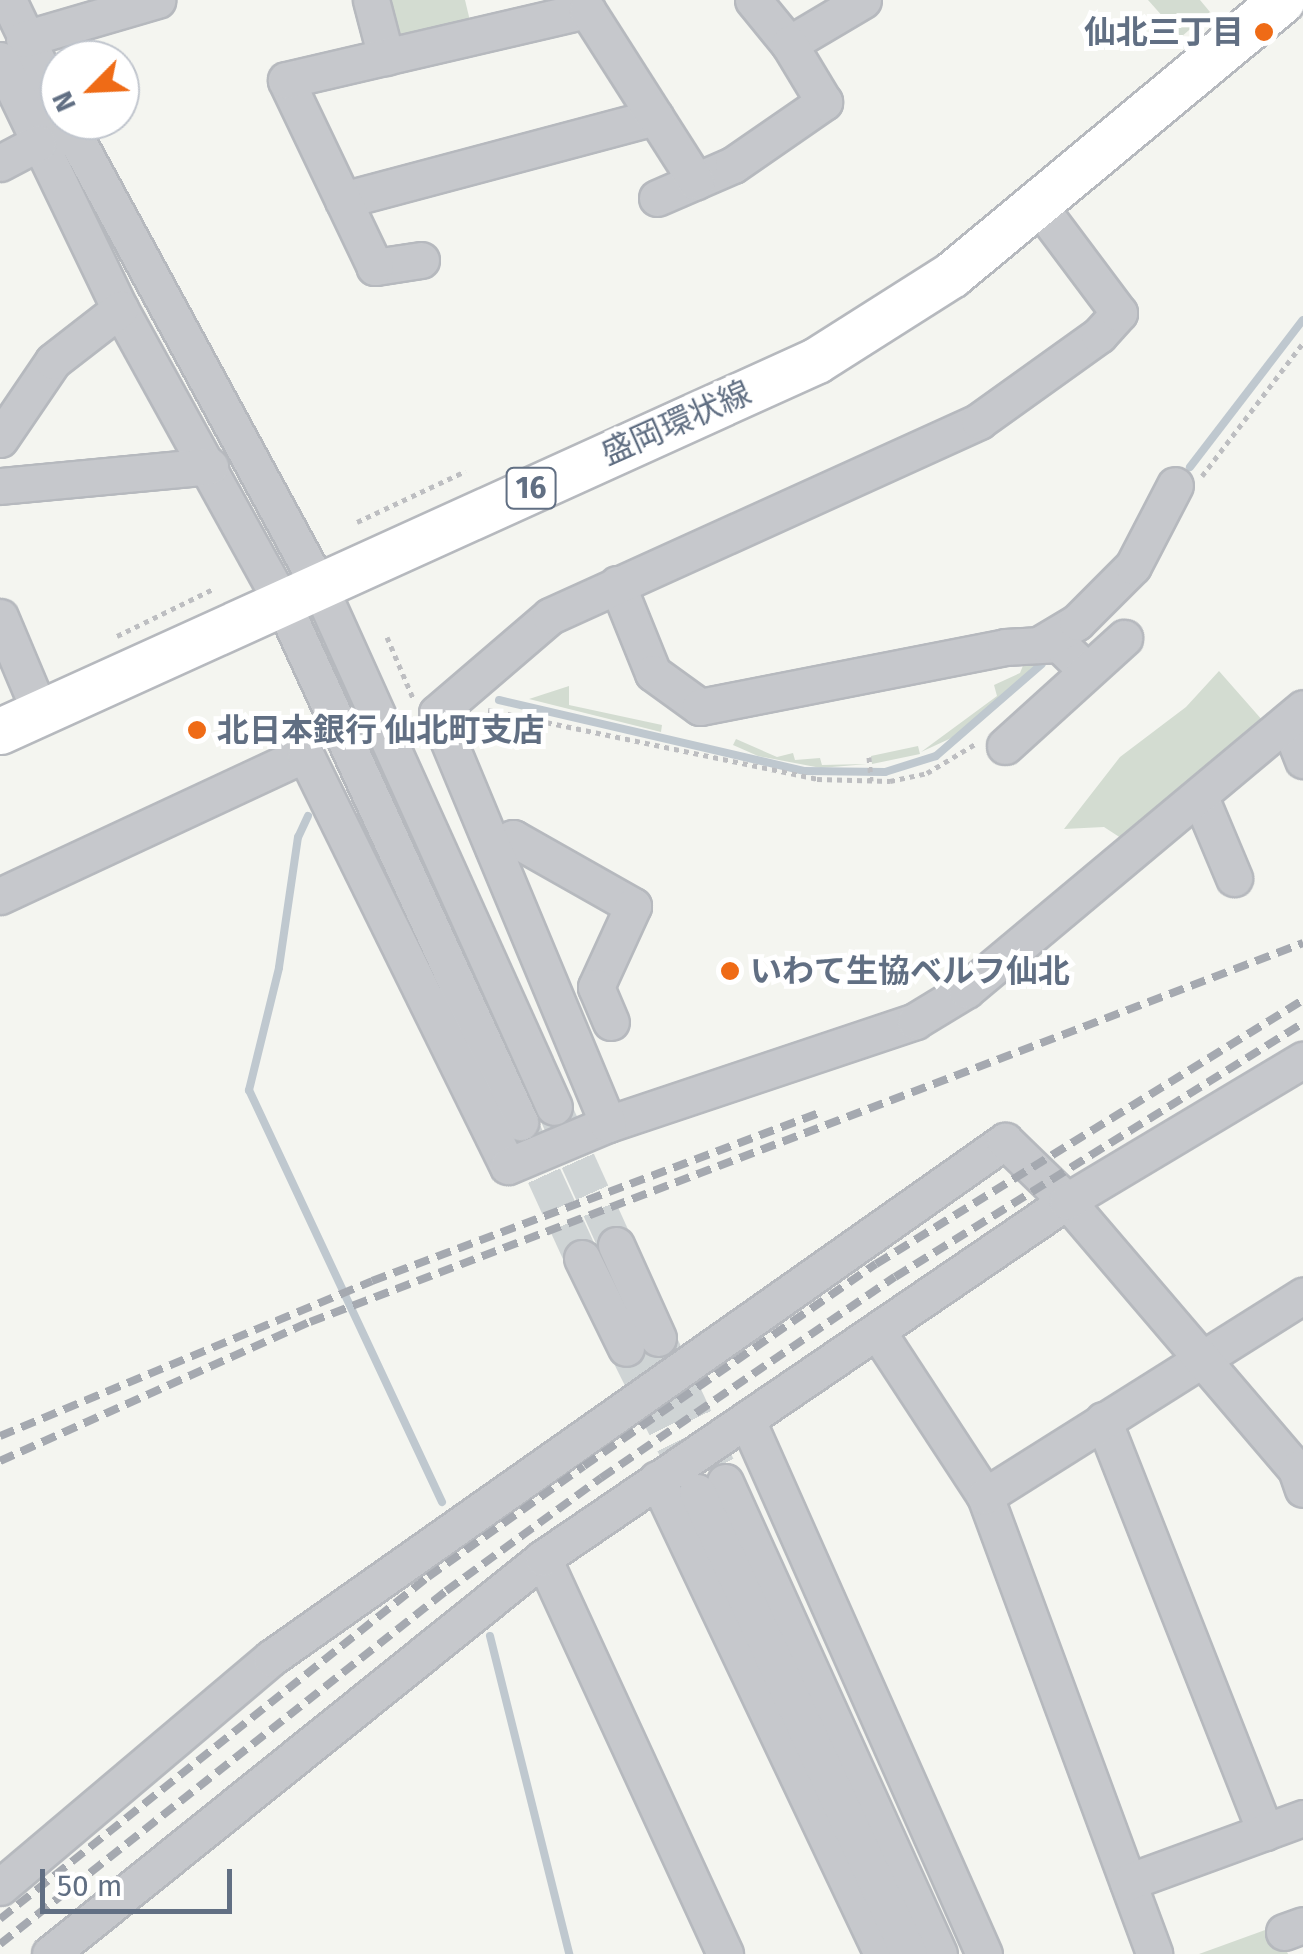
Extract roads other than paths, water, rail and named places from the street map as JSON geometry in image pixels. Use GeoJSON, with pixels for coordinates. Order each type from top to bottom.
{"type":"FeatureCollection","features":[{"type":"Feature","properties":{"kind":"main road","name":"盛岡環状線"},"geometry":{"type":"LineString","coordinates":[[20,722],[817,360],[889,318],[1039,206],[1282,0]]}},
{"type":"Feature","properties":{"kind":"street"},"geometry":{"type":"LineString","coordinates":[[8,0],[12,49],[38,143],[120,309],[210,466],[302,596],[384,818],[520,1122]]}},
{"type":"Feature","properties":{"kind":"street"},"geometry":{"type":"LineString","coordinates":[[12,49],[158,0]]}},
{"type":"Feature","properties":{"kind":"street"},"geometry":{"type":"LineString","coordinates":[[371,0],[386,57]]}},
{"type":"Feature","properties":{"kind":"street"},"geometry":{"type":"LineString","coordinates":[[656,198],[733,165],[824,102],[789,44],[753,0]]}},
{"type":"Feature","properties":{"kind":"street"},"geometry":{"type":"LineString","coordinates":[[789,44],[862,0]]}},
{"type":"Feature","properties":{"kind":"street"},"geometry":{"type":"LineString","coordinates":[[421,260],[375,267],[286,80],[587,10],[696,181]]}},
{"type":"Feature","properties":{"kind":"street"},"geometry":{"type":"LineString","coordinates":[[12,49],[40,83]]}},
{"type":"Feature","properties":{"kind":"street"},"geometry":{"type":"LineString","coordinates":[[343,200],[655,117]]}},
{"type":"Feature","properties":{"kind":"street"},"geometry":{"type":"LineString","coordinates":[[76,140],[302,596],[415,790],[554,1107]]}},
{"type":"Feature","properties":{"kind":"street"},"geometry":{"type":"LineString","coordinates":[[0,162],[38,143]]}},
{"type":"Feature","properties":{"kind":"street"},"geometry":{"type":"LineString","coordinates":[[608,1124],[437,713],[550,616],[979,421],[1098,336],[1119,313],[1039,206]]}},
{"type":"Feature","properties":{"kind":"street"},"geometry":{"type":"LineString","coordinates":[[0,439],[52,362],[120,309]]}},
{"type":"Feature","properties":{"kind":"street"},"geometry":{"type":"LineString","coordinates":[[0,486],[210,466]]}},
{"type":"Feature","properties":{"kind":"street"},"geometry":{"type":"LineString","coordinates":[[1042,643],[1077,622],[1133,566],[1175,486]]}},
{"type":"Feature","properties":{"kind":"street"},"geometry":{"type":"LineString","coordinates":[[618,584],[653,673],[700,707],[1042,643],[1059,644],[1086,670]]}},
{"type":"Feature","properties":{"kind":"street"},"geometry":{"type":"LineString","coordinates":[[0,617],[20,722]]}},
{"type":"Feature","properties":{"kind":"street"},"geometry":{"type":"LineString","coordinates":[[996,742],[1124,638]]}},
{"type":"Feature","properties":{"kind":"street"},"geometry":{"type":"LineString","coordinates":[[1296,715],[1303,760]]}},
{"type":"Feature","properties":{"kind":"street"},"geometry":{"type":"LineString","coordinates":[[0,896],[305,754],[508,1166],[608,1124],[916,1021],[966,990],[1296,715]]}},
{"type":"Feature","properties":{"kind":"street"},"geometry":{"type":"LineString","coordinates":[[415,790],[470,793]]}},
{"type":"Feature","properties":{"kind":"street"},"geometry":{"type":"LineString","coordinates":[[1200,797],[1234,878]]}},
{"type":"Feature","properties":{"kind":"street"},"geometry":{"type":"LineString","coordinates":[[346,836],[384,818]]}},
{"type":"Feature","properties":{"kind":"street"},"geometry":{"type":"LineString","coordinates":[[493,846],[513,838],[632,906],[596,987],[611,1022]]}},
{"type":"Feature","properties":{"kind":"street"},"geometry":{"type":"LineString","coordinates":[[50,1954],[543,1558],[1067,1201],[1303,1060]]}},
{"type":"Feature","properties":{"kind":"street"},"geometry":{"type":"LineString","coordinates":[[0,1887],[270,1658],[1005,1141],[1067,1201],[1296,1469],[1303,1489]]}},
{"type":"Feature","properties":{"kind":"street"},"geometry":{"type":"LineString","coordinates":[[582,1258],[642,1343],[616,1245]]}},
{"type":"Feature","properties":{"kind":"street"},"geometry":{"type":"LineString","coordinates":[[985,1496],[1303,1296]]}},
{"type":"Feature","properties":{"kind":"street"},"geometry":{"type":"LineString","coordinates":[[877,1331],[985,1496],[1154,1954]]}},
{"type":"Feature","properties":{"kind":"street"},"geometry":{"type":"LineString","coordinates":[[747,1420],[984,1954]]}},
{"type":"Feature","properties":{"kind":"street"},"geometry":{"type":"LineString","coordinates":[[1104,1420],[1265,1832]]}},
{"type":"Feature","properties":{"kind":"street"},"geometry":{"type":"LineString","coordinates":[[657,1479],[882,1954]]}},
{"type":"Feature","properties":{"kind":"street"},"geometry":{"type":"LineString","coordinates":[[910,1954],[711,1487],[939,1954]]}},
{"type":"Feature","properties":{"kind":"street"},"geometry":{"type":"LineString","coordinates":[[543,1558],[725,1954]]}},
{"type":"Feature","properties":{"kind":"street"},"geometry":{"type":"LineString","coordinates":[[1128,1882],[1303,1818]]}},
{"type":"Feature","properties":{"kind":"waterway"},"geometry":{"type":"LineString","coordinates":[[1190,467],[1303,320]]}},
{"type":"Feature","properties":{"kind":"waterway"},"geometry":{"type":"LineString","coordinates":[[499,700],[804,771],[885,772],[936,756],[1042,664]]}},
{"type":"Feature","properties":{"kind":"waterway"},"geometry":{"type":"LineString","coordinates":[[308,816],[298,837],[279,968],[249,1090],[442,1502]]}},
{"type":"Feature","properties":{"kind":"waterway"},"geometry":{"type":"LineString","coordinates":[[490,1636],[569,1954]]}},
{"type":"Feature","properties":{"kind":"tunnel"},"geometry":{"type":"LineString","coordinates":[[556,1112],[616,1245]]}},
{"type":"Feature","properties":{"kind":"tunnel"},"geometry":{"type":"LineString","coordinates":[[522,1127],[582,1258]]}},
{"type":"Feature","properties":{"kind":"tunnel"},"geometry":{"type":"LineString","coordinates":[[658,1338],[725,1482]]}},
{"type":"Feature","properties":{"kind":"tunnel"},"geometry":{"type":"LineString","coordinates":[[626,1348],[695,1487]]}},
{"type":"Feature","properties":{"kind":"railway"},"geometry":{"type":"LineString","coordinates":[[0,1461],[310,1322],[1303,943]]}},
{"type":"Feature","properties":{"kind":"railway"},"geometry":{"type":"LineString","coordinates":[[0,1919],[428,1577],[584,1466],[876,1264],[1303,1000]]}},
{"type":"Feature","properties":{"kind":"railway"},"geometry":{"type":"LineString","coordinates":[[0,1944],[446,1591],[601,1478],[895,1277],[1303,1023]]}},
{"type":"Feature","properties":{"kind":"railway"},"geometry":{"type":"LineString","coordinates":[[0,1436],[372,1281],[819,1113]]}},
{"type":"Feature","properties":{"kind":"place","name":"仙北三丁目"},"geometry":{"type":"Point","coordinates":[1264,32]}},
{"type":"Feature","properties":{"kind":"place","name":"北日本銀行 仙北町支店"},"geometry":{"type":"Point","coordinates":[197,730]}},
{"type":"Feature","properties":{"kind":"place","name":"いわて生協ベルフ仙北"},"geometry":{"type":"Point","coordinates":[730,971]}}]}
